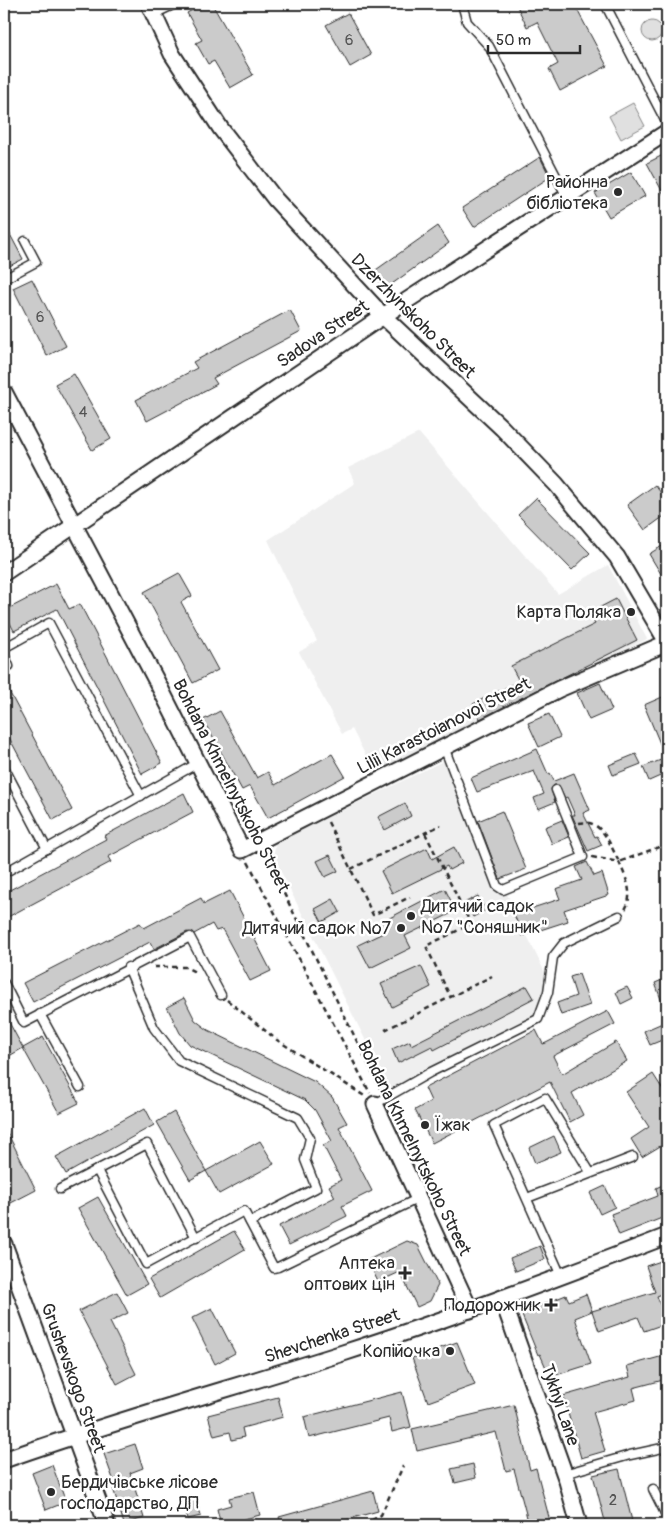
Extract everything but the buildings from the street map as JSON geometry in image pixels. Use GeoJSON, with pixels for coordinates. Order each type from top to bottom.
{"type":"FeatureCollection","features":[{"type":"Feature","properties":{"kind":"street","name":"Dzerzhynskoho Street"},"geometry":{"type":"LineString","coordinates":[[152,9],[172,54],[221,129],[275,199],[383,316],[502,428],[556,484],[617,557],[667,642]]}},
{"type":"Feature","properties":{"kind":"street","name":"Sadova Street"},"geometry":{"type":"LineString","coordinates":[[4,573],[383,316],[667,132]]}},
{"type":"Feature","properties":{"kind":"street","name":"Bohdana Khmelnytskoho Street"},"geometry":{"type":"LineString","coordinates":[[4,392],[242,850]]}},
{"type":"Feature","properties":{"kind":"street","name":"Lilii Karastoianovoi Street"},"geometry":{"type":"LineString","coordinates":[[242,850],[559,689],[667,642]]}},
{"type":"Feature","properties":{"kind":"street","name":"Bohdana Khmelnytskoho Street"},"geometry":{"type":"LineString","coordinates":[[380,1101],[419,1198],[470,1310]]}},
{"type":"Feature","properties":{"kind":"street","name":"Shevchenka Street"},"geometry":{"type":"LineString","coordinates":[[4,1460],[74,1435],[345,1352],[470,1310],[667,1236]]}},
{"type":"Feature","properties":{"kind":"street","name":"Grushevskogo Street"},"geometry":{"type":"LineString","coordinates":[[4,1244],[108,1525]]}},
{"type":"Feature","properties":{"kind":"street","name":"Tykhyi Lane"},"geometry":{"type":"LineString","coordinates":[[502,1298],[564,1474],[579,1525]]}},
{"type":"Feature","properties":{"kind":"lane"},"geometry":{"type":"LineString","coordinates":[[152,9],[175,4]]}},
{"type":"Feature","properties":{"kind":"lane"},"geometry":{"type":"LineString","coordinates":[[462,4],[466,22],[488,46],[567,197]]}},
{"type":"Feature","properties":{"kind":"lane"},"geometry":{"type":"LineString","coordinates":[[604,4],[667,124]]}},
{"type":"Feature","properties":{"kind":"lane"},"geometry":{"type":"LineString","coordinates":[[4,279],[36,262],[25,241]]}},
{"type":"Feature","properties":{"kind":"lane"},"geometry":{"type":"LineString","coordinates":[[4,648],[49,623],[141,796]]}},
{"type":"Feature","properties":{"kind":"lane"},"geometry":{"type":"LineString","coordinates":[[4,654],[8,666],[4,669]]}},
{"type":"Feature","properties":{"kind":"lane"},"geometry":{"type":"LineString","coordinates":[[444,747],[496,886],[503,890],[583,857],[556,790]]}},
{"type":"Feature","properties":{"kind":"lane"},"geometry":{"type":"LineString","coordinates":[[4,873],[198,763]]}},
{"type":"Feature","properties":{"kind":"lane"},"geometry":{"type":"LineString","coordinates":[[4,767],[47,849]]}},
{"type":"Feature","properties":{"kind":"lane"},"geometry":{"type":"LineString","coordinates":[[380,1101],[538,1019],[548,992],[553,957],[564,943],[619,916]]}},
{"type":"Feature","properties":{"kind":"lane"},"geometry":{"type":"LineString","coordinates":[[4,983],[24,1023],[128,968],[190,938],[221,995]]}},
{"type":"Feature","properties":{"kind":"lane"},"geometry":{"type":"LineString","coordinates":[[128,968],[154,1028],[179,1061],[298,1118],[310,1138],[305,1160],[316,1188],[250,1222]]}},
{"type":"Feature","properties":{"kind":"lane"},"geometry":{"type":"LineString","coordinates":[[40,1014],[80,1087]]}},
{"type":"Feature","properties":{"kind":"lane"},"geometry":{"type":"LineString","coordinates":[[561,1276],[494,1125],[545,1098],[590,1172]]}},
{"type":"Feature","properties":{"kind":"lane"},"geometry":{"type":"LineString","coordinates":[[60,1189],[146,1144],[196,1238]]}},
{"type":"Feature","properties":{"kind":"lane"},"geometry":{"type":"LineString","coordinates":[[527,1198],[632,1157]]}},
{"type":"Feature","properties":{"kind":"lane"},"geometry":{"type":"LineString","coordinates":[[97,1170],[146,1264],[244,1211],[274,1268],[419,1198]]}},
{"type":"Feature","properties":{"kind":"lane"},"geometry":{"type":"LineString","coordinates":[[564,1474],[667,1446]]}},
{"type":"Feature","properties":{"kind":"lane"},"geometry":{"type":"LineString","coordinates":[[653,1489],[667,1517]]}},
{"type":"Feature","properties":{"kind":"path"},"geometry":{"type":"LineString","coordinates":[[322,809],[373,915],[410,897]]}},
{"type":"Feature","properties":{"kind":"path"},"geometry":{"type":"LineString","coordinates":[[571,825],[585,822],[599,826],[620,862],[627,878],[629,898],[626,909],[619,916]]}},
{"type":"Feature","properties":{"kind":"path"},"geometry":{"type":"LineString","coordinates":[[351,870],[441,825]]}},
{"type":"Feature","properties":{"kind":"path"},"geometry":{"type":"LineString","coordinates":[[425,833],[471,924],[426,946],[450,996]]}},
{"type":"Feature","properties":{"kind":"path"},"geometry":{"type":"LineString","coordinates":[[258,841],[380,1101]]}},
{"type":"Feature","properties":{"kind":"path"},"geometry":{"type":"LineString","coordinates":[[583,857],[599,857],[620,862],[667,844]]}},
{"type":"Feature","properties":{"kind":"path","name":"Bohdana Khmelnytskoho Street"},"geometry":{"type":"LineString","coordinates":[[242,850],[380,1101]]}},
{"type":"Feature","properties":{"kind":"path"},"geometry":{"type":"LineString","coordinates":[[153,967],[185,967],[203,978]]}},
{"type":"Feature","properties":{"kind":"path"},"geometry":{"type":"LineString","coordinates":[[385,1030],[492,976]]}},
{"type":"Feature","properties":{"kind":"path"},"geometry":{"type":"LineString","coordinates":[[221,995],[277,1040],[380,1101]]}},
{"type":"Feature","properties":{"kind":"path"},"geometry":{"type":"LineString","coordinates":[[364,1525],[381,1515],[403,1466]]}},
{"type":"Feature","properties":{"kind":"shaded area"},"geometry":{"type":"Polygon","coordinates":[[[652,21],[659,24],[662,31],[659,38],[652,41],[645,38],[642,31],[645,24],[652,21]]]}},
{"type":"Feature","properties":{"kind":"shaded area"},"geometry":{"type":"Polygon","coordinates":[[[633,103],[645,126],[621,139],[609,116],[633,103]]]}},
{"type":"Feature","properties":{"kind":"shaded area"},"geometry":{"type":"Polygon","coordinates":[[[419,433],[558,594],[608,565],[647,639],[376,776],[352,729],[342,734],[299,652],[317,641],[268,540],[355,483],[348,468],[419,433]]]}},
{"type":"Feature","properties":{"kind":"shaded area","name":"Дитячий садок №7 \"Соняшник\""},"geometry":{"type":"Polygon","coordinates":[[[443,761],[547,977],[536,1017],[391,1091],[273,856],[276,843],[443,761]]]}},
{"type":"Feature","properties":{"kind":"place","name":"Районна бібліотека"},"geometry":{"type":"Point","coordinates":[618,192]}},
{"type":"Feature","properties":{"kind":"place","name":"Карта Поляка"},"geometry":{"type":"Point","coordinates":[631,612]}},
{"type":"Feature","properties":{"kind":"place","name":"Дитячий садок №7 \"Соняшник\""},"geometry":{"type":"Point","coordinates":[411,916]}},
{"type":"Feature","properties":{"kind":"place","name":"Дитячий садок №7"},"geometry":{"type":"Point","coordinates":[401,928]}},
{"type":"Feature","properties":{"kind":"place","name":"Їжак"},"geometry":{"type":"Point","coordinates":[425,1125]}},
{"type":"Feature","properties":{"kind":"place","name":"Аптека оптових цін"},"geometry":{"type":"Point","coordinates":[405,1273]}},
{"type":"Feature","properties":{"kind":"place","name":"Подорожник"},"geometry":{"type":"Point","coordinates":[551,1305]}},
{"type":"Feature","properties":{"kind":"place","name":"Копійочка"},"geometry":{"type":"Point","coordinates":[450,1351]}},
{"type":"Feature","properties":{"kind":"place","name":"Бердичівське лісове господарство, ДП"},"geometry":{"type":"Point","coordinates":[51,1492]}}]}
